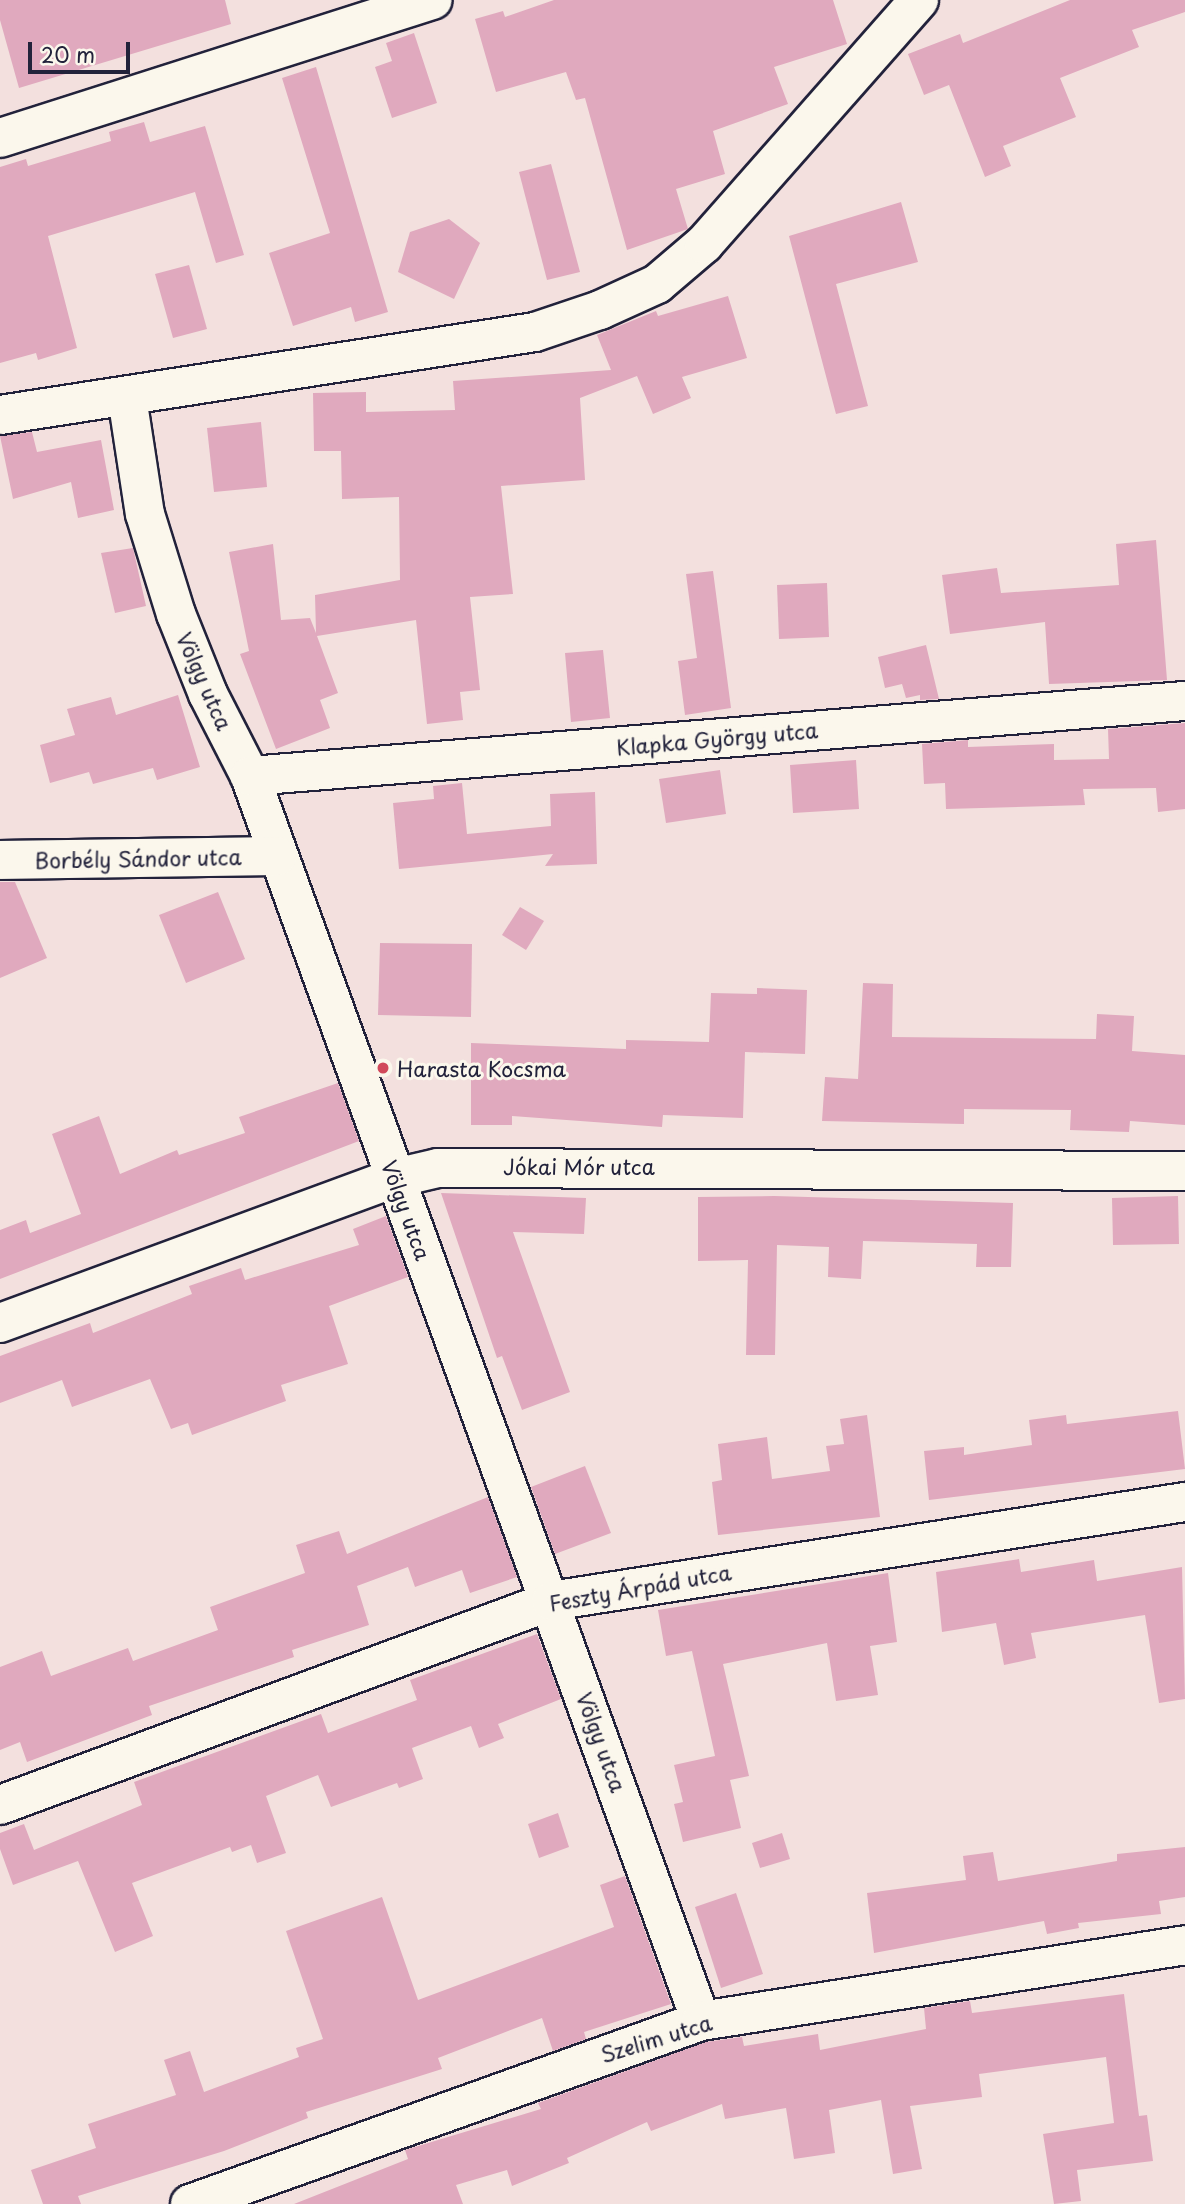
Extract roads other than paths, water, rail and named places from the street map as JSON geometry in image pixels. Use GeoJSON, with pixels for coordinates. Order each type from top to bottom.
{"type":"FeatureCollection","features":[{"type":"Feature","properties":{"kind":"street"},"geometry":{"type":"LineString","coordinates":[[0,138],[432,0]]}},
{"type":"Feature","properties":{"kind":"street"},"geometry":{"type":"LineString","coordinates":[[0,415],[535,332],[657,284],[704,244],[919,0]]}},
{"type":"Feature","properties":{"kind":"street","name":"Völgy utca"},"geometry":{"type":"LineString","coordinates":[[127,397],[145,513],[176,614],[208,694],[250,776],[701,2021]]}},
{"type":"Feature","properties":{"kind":"street","name":"Klapka György utca"},"geometry":{"type":"LineString","coordinates":[[250,776],[1185,701]]}},
{"type":"Feature","properties":{"kind":"street","name":"Borbély Sándor utca"},"geometry":{"type":"LineString","coordinates":[[0,860],[277,856]]}},
{"type":"Feature","properties":{"kind":"street","name":"Jókai Mór utca"},"geometry":{"type":"LineString","coordinates":[[0,1322],[395,1178],[438,1168],[494,1166],[1185,1171]]}},
{"type":"Feature","properties":{"kind":"street","name":"Feszty Árpád utca"},"geometry":{"type":"LineString","coordinates":[[0,1805],[551,1601],[1185,1502]]}},
{"type":"Feature","properties":{"kind":"street","name":"Szelim utca"},"geometry":{"type":"LineString","coordinates":[[190,2204],[442,2110],[701,2021],[1185,1945]]}},
{"type":"Feature","properties":{"kind":"place","name":"Harasta Kocsma"},"geometry":{"type":"Point","coordinates":[383,1068]}}]}
